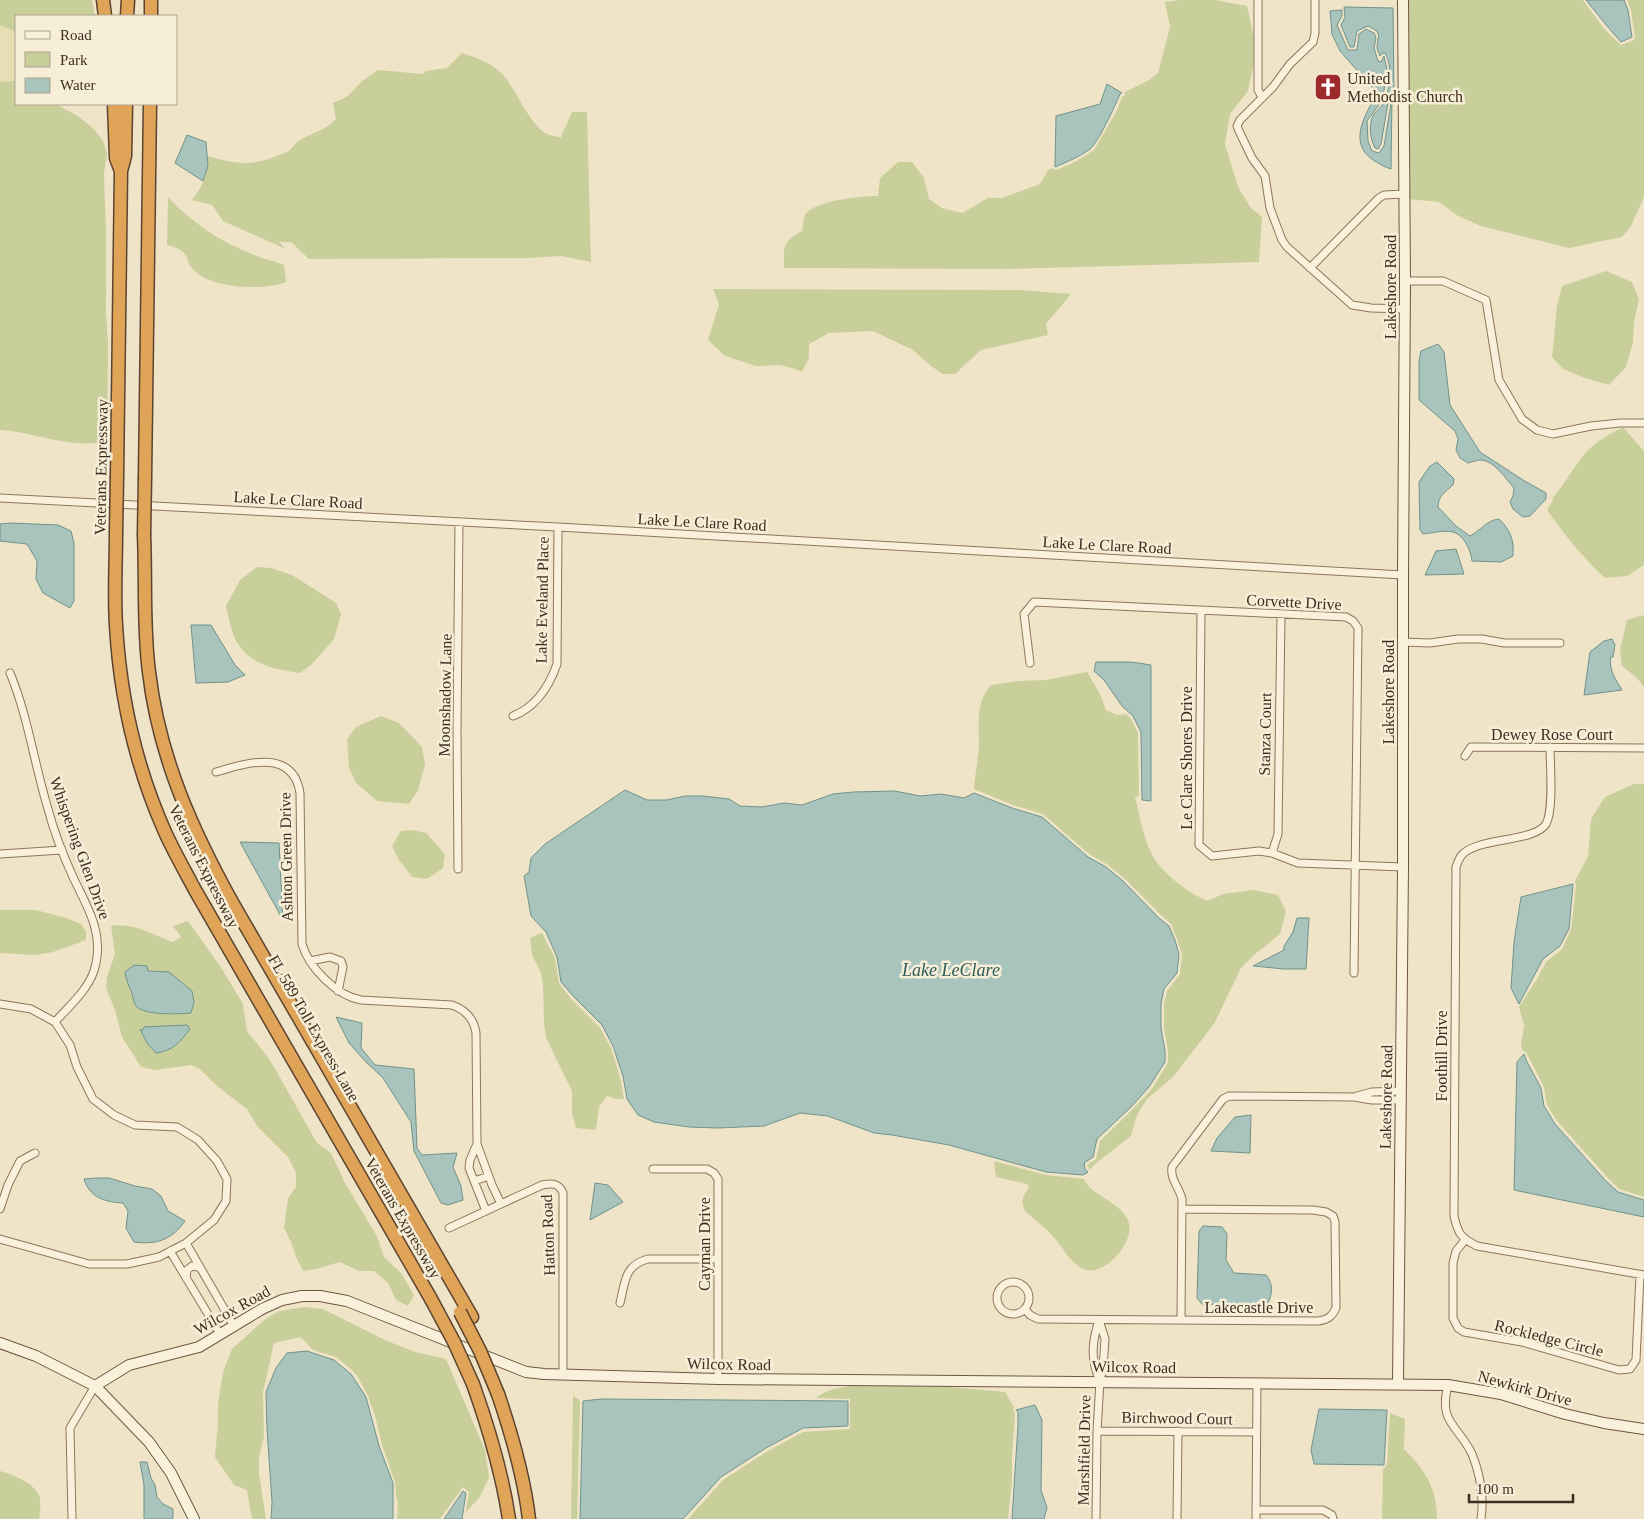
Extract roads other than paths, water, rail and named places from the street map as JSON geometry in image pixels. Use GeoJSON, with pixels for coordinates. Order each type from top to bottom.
{"type":"FeatureCollection","features":[{"type":"Feature","properties":{"kind":"highway"},"geometry":{"type":"LineString","coordinates":[[102,0],[105,15]]}},
{"type":"Feature","properties":{"kind":"highway"},"geometry":{"type":"LineString","coordinates":[[127,15],[128,0]]}},
{"type":"Feature","properties":{"kind":"highway"},"geometry":{"type":"LineString","coordinates":[[151,0],[151,15]]}},
{"type":"Feature","properties":{"kind":"highway","name":"Veterans Expressway"},"geometry":{"type":"LineString","coordinates":[[114,105],[116,158],[121,171],[116,623],[121,680],[137,754],[156,811],[195,890],[454,1342],[473,1384],[493,1442],[502,1476],[509,1519]]}},
{"type":"Feature","properties":{"kind":"highway"},"geometry":{"type":"LineString","coordinates":[[121,171],[125,156],[126,105]]}},
{"type":"Feature","properties":{"kind":"highway","name":"Veterans Expressway"},"geometry":{"type":"LineString","coordinates":[[150,105],[144,535],[145,624],[149,673],[163,745],[189,818],[232,904],[492,1358],[503,1396],[524,1453],[537,1519]]}},
{"type":"Feature","properties":{"kind":"highway"},"geometry":{"type":"LineString","coordinates":[[503,1396],[524,1486],[529,1519]]}},
{"type":"Feature","properties":{"kind":"street"},"geometry":{"type":"LineString","coordinates":[[1258,0],[1258,90],[1262,97]]}},
{"type":"Feature","properties":{"kind":"street"},"geometry":{"type":"LineString","coordinates":[[1315,0],[1315,33],[1312,42],[1296,57],[1273,87],[1240,120],[1238,131],[1252,158],[1265,176],[1270,208],[1282,240],[1287,246],[1352,305],[1370,308],[1405,309]]}},
{"type":"Feature","properties":{"kind":"street","name":"Lakeshore Road"},"geometry":{"type":"LineString","coordinates":[[1398,1384],[1403,867],[1405,281],[1403,0]]}},
{"type":"Feature","properties":{"kind":"street"},"geometry":{"type":"LineString","coordinates":[[1310,268],[1384,194],[1404,194]]}},
{"type":"Feature","properties":{"kind":"street"},"geometry":{"type":"LineString","coordinates":[[1405,281],[1443,281],[1486,300],[1499,380],[1522,419],[1537,430],[1553,434],[1592,426],[1644,423]]}},
{"type":"Feature","properties":{"kind":"street","name":"Lake Le Clare Road"},"geometry":{"type":"LineString","coordinates":[[0,498],[558,527],[1403,575]]}},
{"type":"Feature","properties":{"kind":"street","name":"Moonshadow Lane"},"geometry":{"type":"LineString","coordinates":[[458,869],[459,522]]}},
{"type":"Feature","properties":{"kind":"street","name":"Lake Eveland Place"},"geometry":{"type":"LineString","coordinates":[[513,716],[525,711],[540,696],[551,681],[557,664],[558,527]]}},
{"type":"Feature","properties":{"kind":"street","name":"Corvette Drive"},"geometry":{"type":"LineString","coordinates":[[1030,663],[1024,614],[1034,602],[1346,617],[1353,621],[1358,628],[1354,973]]}},
{"type":"Feature","properties":{"kind":"street","name":"Le Clare Shores Drive"},"geometry":{"type":"LineString","coordinates":[[1201,610],[1199,845],[1212,856],[1259,851],[1272,853],[1298,863],[1403,867]]}},
{"type":"Feature","properties":{"kind":"street","name":"Stanza Court"},"geometry":{"type":"LineString","coordinates":[[1272,853],[1278,834],[1281,614]]}},
{"type":"Feature","properties":{"kind":"street"},"geometry":{"type":"LineString","coordinates":[[1403,642],[1430,643],[1458,639],[1482,639],[1504,643],[1560,643]]}},
{"type":"Feature","properties":{"kind":"street","name":"Whispering Glen Drive"},"geometry":{"type":"LineString","coordinates":[[10,672],[26,719],[48,811],[73,877],[90,910],[97,938],[96,964],[86,987],[55,1022]]}},
{"type":"Feature","properties":{"kind":"street","name":"Dewey Rose Court"},"geometry":{"type":"LineString","coordinates":[[1464,756],[1471,747],[1644,748]]}},
{"type":"Feature","properties":{"kind":"street","name":"Foothill Drive"},"geometry":{"type":"LineString","coordinates":[[1465,1240],[1457,1230],[1454,1216],[1456,867],[1461,856],[1470,849],[1535,832],[1545,825],[1550,812],[1550,747]]}},
{"type":"Feature","properties":{"kind":"street","name":"Ashton Green Drive"},"geometry":{"type":"LineString","coordinates":[[216,772],[247,764],[270,762],[280,764],[286,768],[297,781],[300,793],[301,938],[310,962],[338,991],[350,998],[361,1000],[452,1005],[467,1013],[474,1023],[476,1033],[477,1144],[488,1176],[501,1204]]}},
{"type":"Feature","properties":{"kind":"street"},"geometry":{"type":"LineString","coordinates":[[0,854],[62,850]]}},
{"type":"Feature","properties":{"kind":"street"},"geometry":{"type":"LineString","coordinates":[[310,962],[330,957],[341,961],[343,967],[338,991]]}},
{"type":"Feature","properties":{"kind":"street"},"geometry":{"type":"LineString","coordinates":[[0,1004],[32,1009],[55,1022],[70,1045],[77,1067],[93,1099],[114,1115],[135,1125],[177,1127],[198,1140],[217,1161],[227,1179],[226,1201],[214,1220],[186,1243],[159,1257],[127,1264],[89,1264],[0,1239]]}},
{"type":"Feature","properties":{"kind":"street"},"geometry":{"type":"LineString","coordinates":[[1181,1320],[1182,1209],[1180,1191],[1171,1177],[1172,1167],[1223,1099],[1229,1096],[1354,1097],[1372,1092],[1401,1096]]}},
{"type":"Feature","properties":{"kind":"street","name":"Ashton Green Drive"},"geometry":{"type":"LineString","coordinates":[[477,1144],[469,1164],[486,1211]]}},
{"type":"Feature","properties":{"kind":"street"},"geometry":{"type":"LineString","coordinates":[[0,1209],[8,1185],[20,1161],[35,1153]]}},
{"type":"Feature","properties":{"kind":"street","name":"Cayman Drive"},"geometry":{"type":"LineString","coordinates":[[653,1169],[707,1170],[714,1173],[718,1179],[718,1379]]}},
{"type":"Feature","properties":{"kind":"street"},"geometry":{"type":"LineString","coordinates":[[474,1181],[488,1176]]}},
{"type":"Feature","properties":{"kind":"street","name":"Hatton Road"},"geometry":{"type":"LineString","coordinates":[[449,1228],[548,1184],[557,1184],[561,1188],[563,1193],[563,1374]]}},
{"type":"Feature","properties":{"kind":"street","name":"Lakecastle Drive"},"geometry":{"type":"LineString","coordinates":[[1025,1309],[1030,1315],[1038,1319],[1318,1322],[1326,1320],[1333,1315],[1336,1308],[1335,1222],[1333,1216],[1326,1212],[1313,1210],[1182,1209]]}},
{"type":"Feature","properties":{"kind":"street"},"geometry":{"type":"LineString","coordinates":[[1465,1240],[1477,1246],[1642,1275]]}},
{"type":"Feature","properties":{"kind":"street","name":"Rockledge Circle"},"geometry":{"type":"LineString","coordinates":[[1465,1240],[1456,1251],[1453,1263],[1453,1318],[1458,1328],[1464,1332],[1522,1342],[1619,1370],[1630,1368],[1636,1360],[1642,1275]]}},
{"type":"Feature","properties":{"kind":"street"},"geometry":{"type":"LineString","coordinates":[[186,1243],[234,1326]]}},
{"type":"Feature","properties":{"kind":"street"},"geometry":{"type":"LineString","coordinates":[[170,1251],[220,1334]]}},
{"type":"Feature","properties":{"kind":"street"},"geometry":{"type":"LineString","coordinates":[[620,1303],[629,1269],[639,1262],[648,1259],[718,1259]]}},
{"type":"Feature","properties":{"kind":"street"},"geometry":{"type":"LineString","coordinates":[[186,1278],[187,1270],[192,1266],[198,1266]]}},
{"type":"Feature","properties":{"kind":"street","name":"Lakecastle Drive"},"geometry":{"type":"LineString","coordinates":[[1012,1282],[1022,1285],[1028,1294],[1028,1304],[1025,1309],[1016,1314],[1010,1314],[1001,1310],[998,1305],[997,1295],[1002,1286],[1012,1282]]}},
{"type":"Feature","properties":{"kind":"street","name":"Wilcox Road"},"geometry":{"type":"LineString","coordinates":[[96,1386],[129,1365],[199,1347],[262,1309],[282,1300],[302,1296],[320,1296],[347,1301],[526,1372],[544,1374],[718,1379],[1398,1384]]}},
{"type":"Feature","properties":{"kind":"street","name":"Marshfield Drive"},"geometry":{"type":"LineString","coordinates":[[1099,1320],[1093,1338],[1094,1367],[1100,1382]]}},
{"type":"Feature","properties":{"kind":"street","name":"Marshfield Drive"},"geometry":{"type":"LineString","coordinates":[[1096,1519],[1097,1430],[1100,1382],[1104,1368],[1105,1339],[1099,1320]]}},
{"type":"Feature","properties":{"kind":"street"},"geometry":{"type":"LineString","coordinates":[[0,1343],[36,1356],[96,1386],[149,1442],[171,1473],[194,1519]]}},
{"type":"Feature","properties":{"kind":"street"},"geometry":{"type":"LineString","coordinates":[[1256,1519],[1257,1383]]}},
{"type":"Feature","properties":{"kind":"street","name":"Newkirk Drive"},"geometry":{"type":"LineString","coordinates":[[1398,1384],[1448,1385],[1501,1394],[1565,1414],[1604,1423],[1644,1429]]}},
{"type":"Feature","properties":{"kind":"street"},"geometry":{"type":"LineString","coordinates":[[1448,1385],[1444,1399],[1446,1415],[1472,1454],[1482,1487],[1481,1519]]}},
{"type":"Feature","properties":{"kind":"street"},"geometry":{"type":"LineString","coordinates":[[72,1519],[70,1428],[96,1386]]}},
{"type":"Feature","properties":{"kind":"street","name":"Birchwood Court"},"geometry":{"type":"LineString","coordinates":[[1097,1430],[1256,1432]]}},
{"type":"Feature","properties":{"kind":"street"},"geometry":{"type":"LineString","coordinates":[[1177,1519],[1178,1431]]}},
{"type":"Feature","properties":{"kind":"street"},"geometry":{"type":"LineString","coordinates":[[1256,1510],[1323,1510],[1332,1515],[1333,1519]]}},
{"type":"Feature","properties":{"kind":"water"},"geometry":{"type":"Polygon","coordinates":[[[1586,0],[1624,0],[1628,10],[1632,37],[1621,42],[1586,0]]]}},
{"type":"Feature","properties":{"kind":"water"},"geometry":{"type":"Polygon","coordinates":[[[1344,7],[1393,8],[1394,95],[1389,97],[1381,144],[1378,149],[1375,148],[1372,140],[1371,122],[1386,96],[1390,78],[1388,59],[1385,53],[1380,56],[1377,49],[1378,33],[1368,26],[1357,31],[1354,47],[1350,47],[1341,25],[1345,17],[1344,7]]]}},
{"type":"Feature","properties":{"kind":"water"},"geometry":{"type":"Polygon","coordinates":[[[1342,10],[1342,16],[1337,25],[1348,50],[1357,50],[1359,34],[1366,29],[1374,33],[1376,38],[1374,48],[1378,61],[1381,62],[1384,56],[1388,74],[1381,102],[1367,121],[1368,141],[1372,151],[1379,153],[1384,146],[1392,98],[1391,169],[1373,160],[1365,153],[1361,145],[1361,128],[1377,93],[1340,51],[1332,34],[1330,11],[1342,10]]]}},
{"type":"Feature","properties":{"kind":"water"},"geometry":{"type":"Polygon","coordinates":[[[1107,84],[1122,93],[1097,140],[1086,152],[1055,167],[1056,116],[1100,104],[1107,84]]]}},
{"type":"Feature","properties":{"kind":"water"},"geometry":{"type":"Polygon","coordinates":[[[187,135],[206,142],[208,166],[203,181],[175,163],[187,135]]]}},
{"type":"Feature","properties":{"kind":"water"},"geometry":{"type":"Polygon","coordinates":[[[1438,344],[1444,352],[1450,405],[1480,452],[1546,493],[1546,499],[1530,516],[1523,517],[1513,509],[1510,502],[1514,488],[1495,466],[1479,460],[1468,463],[1460,458],[1456,450],[1458,439],[1455,431],[1419,400],[1419,361],[1421,351],[1438,344]]]}},
{"type":"Feature","properties":{"kind":"water"},"geometry":{"type":"Polygon","coordinates":[[[1437,462],[1454,479],[1453,485],[1441,497],[1438,507],[1456,526],[1470,536],[1487,524],[1499,519],[1511,536],[1513,556],[1501,562],[1472,561],[1467,545],[1456,533],[1444,531],[1423,534],[1420,530],[1419,482],[1430,466],[1437,462]]]}},
{"type":"Feature","properties":{"kind":"water"},"geometry":{"type":"Polygon","coordinates":[[[0,524],[58,525],[71,531],[74,543],[74,601],[70,608],[43,593],[36,579],[37,561],[27,544],[0,541],[0,524]]]}},
{"type":"Feature","properties":{"kind":"water"},"geometry":{"type":"Polygon","coordinates":[[[1456,549],[1464,574],[1425,575],[1436,551],[1456,549]]]}},
{"type":"Feature","properties":{"kind":"water"},"geometry":{"type":"Polygon","coordinates":[[[191,625],[211,625],[235,665],[245,675],[228,682],[196,683],[191,625]]]}},
{"type":"Feature","properties":{"kind":"water"},"geometry":{"type":"Polygon","coordinates":[[[1612,639],[1615,645],[1613,657],[1611,657],[1610,661],[1613,674],[1622,690],[1584,695],[1590,652],[1604,641],[1612,639]]]}},
{"type":"Feature","properties":{"kind":"water"},"geometry":{"type":"Polygon","coordinates":[[[1096,662],[1131,662],[1151,665],[1151,801],[1142,800],[1141,732],[1133,716],[1122,706],[1104,680],[1094,671],[1096,662]]]}},
{"type":"Feature","properties":{"kind":"water","name":"Lake LeClare"},"geometry":{"type":"Polygon","coordinates":[[[625,790],[647,800],[703,796],[729,799],[740,806],[762,807],[784,803],[802,805],[833,794],[853,792],[895,791],[920,796],[941,794],[964,798],[974,793],[1042,817],[1088,857],[1106,867],[1123,881],[1169,926],[1179,954],[1177,973],[1164,989],[1161,1004],[1161,1028],[1165,1062],[1149,1087],[1097,1139],[1093,1157],[1084,1163],[1085,1169],[1088,1172],[1083,1175],[1046,1172],[949,1145],[874,1133],[828,1116],[800,1113],[764,1126],[718,1128],[689,1127],[654,1122],[638,1115],[627,1099],[623,1076],[613,1046],[602,1025],[561,982],[557,957],[546,932],[531,916],[524,876],[529,872],[531,858],[545,844],[625,790]]]}},
{"type":"Feature","properties":{"kind":"water"},"geometry":{"type":"Polygon","coordinates":[[[240,842],[279,843],[283,920],[240,842]]]}},
{"type":"Feature","properties":{"kind":"water"},"geometry":{"type":"Polygon","coordinates":[[[1573,884],[1569,929],[1560,946],[1543,959],[1519,1004],[1511,988],[1514,942],[1521,897],[1573,884]]]}},
{"type":"Feature","properties":{"kind":"water"},"geometry":{"type":"Polygon","coordinates":[[[1297,918],[1309,918],[1306,969],[1253,966],[1284,950],[1284,946],[1293,932],[1297,918]]]}},
{"type":"Feature","properties":{"kind":"water"},"geometry":{"type":"Polygon","coordinates":[[[134,965],[147,966],[148,971],[169,972],[192,991],[194,1002],[191,1013],[154,1013],[136,1006],[125,972],[134,965]]]}},
{"type":"Feature","properties":{"kind":"water"},"geometry":{"type":"Polygon","coordinates":[[[336,1017],[362,1023],[361,1048],[375,1065],[414,1069],[417,1148],[422,1155],[457,1153],[453,1167],[461,1186],[463,1200],[448,1205],[441,1203],[414,1151],[411,1122],[383,1078],[349,1043],[336,1017]]]}},
{"type":"Feature","properties":{"kind":"water"},"geometry":{"type":"Polygon","coordinates":[[[187,1025],[190,1029],[179,1042],[172,1048],[156,1053],[147,1043],[140,1029],[142,1031],[144,1027],[187,1025]]]}},
{"type":"Feature","properties":{"kind":"water"},"geometry":{"type":"Polygon","coordinates":[[[1524,1054],[1541,1088],[1544,1106],[1555,1124],[1618,1192],[1644,1200],[1644,1217],[1514,1190],[1517,1062],[1524,1054]]]}},
{"type":"Feature","properties":{"kind":"water"},"geometry":{"type":"Polygon","coordinates":[[[1251,1115],[1250,1153],[1211,1151],[1217,1138],[1235,1117],[1251,1115]]]}},
{"type":"Feature","properties":{"kind":"water"},"geometry":{"type":"Polygon","coordinates":[[[109,1178],[152,1189],[161,1196],[168,1211],[185,1221],[175,1233],[163,1240],[149,1243],[134,1242],[126,1228],[128,1211],[123,1203],[110,1202],[94,1195],[84,1179],[109,1178]]]}},
{"type":"Feature","properties":{"kind":"water"},"geometry":{"type":"Polygon","coordinates":[[[595,1183],[608,1185],[623,1202],[590,1220],[595,1183]]]}},
{"type":"Feature","properties":{"kind":"water"},"geometry":{"type":"Polygon","coordinates":[[[1203,1226],[1222,1227],[1227,1234],[1226,1260],[1234,1273],[1266,1275],[1272,1288],[1268,1303],[1260,1305],[1202,1304],[1197,1298],[1199,1231],[1203,1226]]]}},
{"type":"Feature","properties":{"kind":"water"},"geometry":{"type":"Polygon","coordinates":[[[307,1351],[334,1360],[351,1374],[366,1397],[379,1446],[393,1483],[393,1519],[271,1519],[272,1502],[266,1392],[276,1368],[287,1353],[307,1351]]]}},
{"type":"Feature","properties":{"kind":"water"},"geometry":{"type":"Polygon","coordinates":[[[601,1399],[848,1401],[848,1426],[803,1428],[766,1448],[721,1477],[683,1519],[580,1519],[583,1401],[601,1399]]]}},
{"type":"Feature","properties":{"kind":"water"},"geometry":{"type":"Polygon","coordinates":[[[1035,1405],[1042,1420],[1041,1490],[1047,1508],[1044,1519],[1012,1519],[1018,1425],[1018,1412],[1016,1410],[1035,1405]]]}},
{"type":"Feature","properties":{"kind":"water"},"geometry":{"type":"Polygon","coordinates":[[[1319,1409],[1387,1410],[1384,1465],[1314,1464],[1311,1450],[1319,1409]]]}},
{"type":"Feature","properties":{"kind":"water"},"geometry":{"type":"Polygon","coordinates":[[[140,1462],[147,1462],[157,1497],[163,1504],[173,1509],[173,1519],[144,1519],[144,1485],[140,1462]]]}},
{"type":"Feature","properties":{"kind":"water"},"geometry":{"type":"Polygon","coordinates":[[[463,1491],[466,1493],[462,1519],[444,1519],[463,1491]]]}},
{"type":"Feature","properties":{"kind":"place","name":"United Methodist Church"},"geometry":{"type":"Point","coordinates":[1328,87]}}]}
